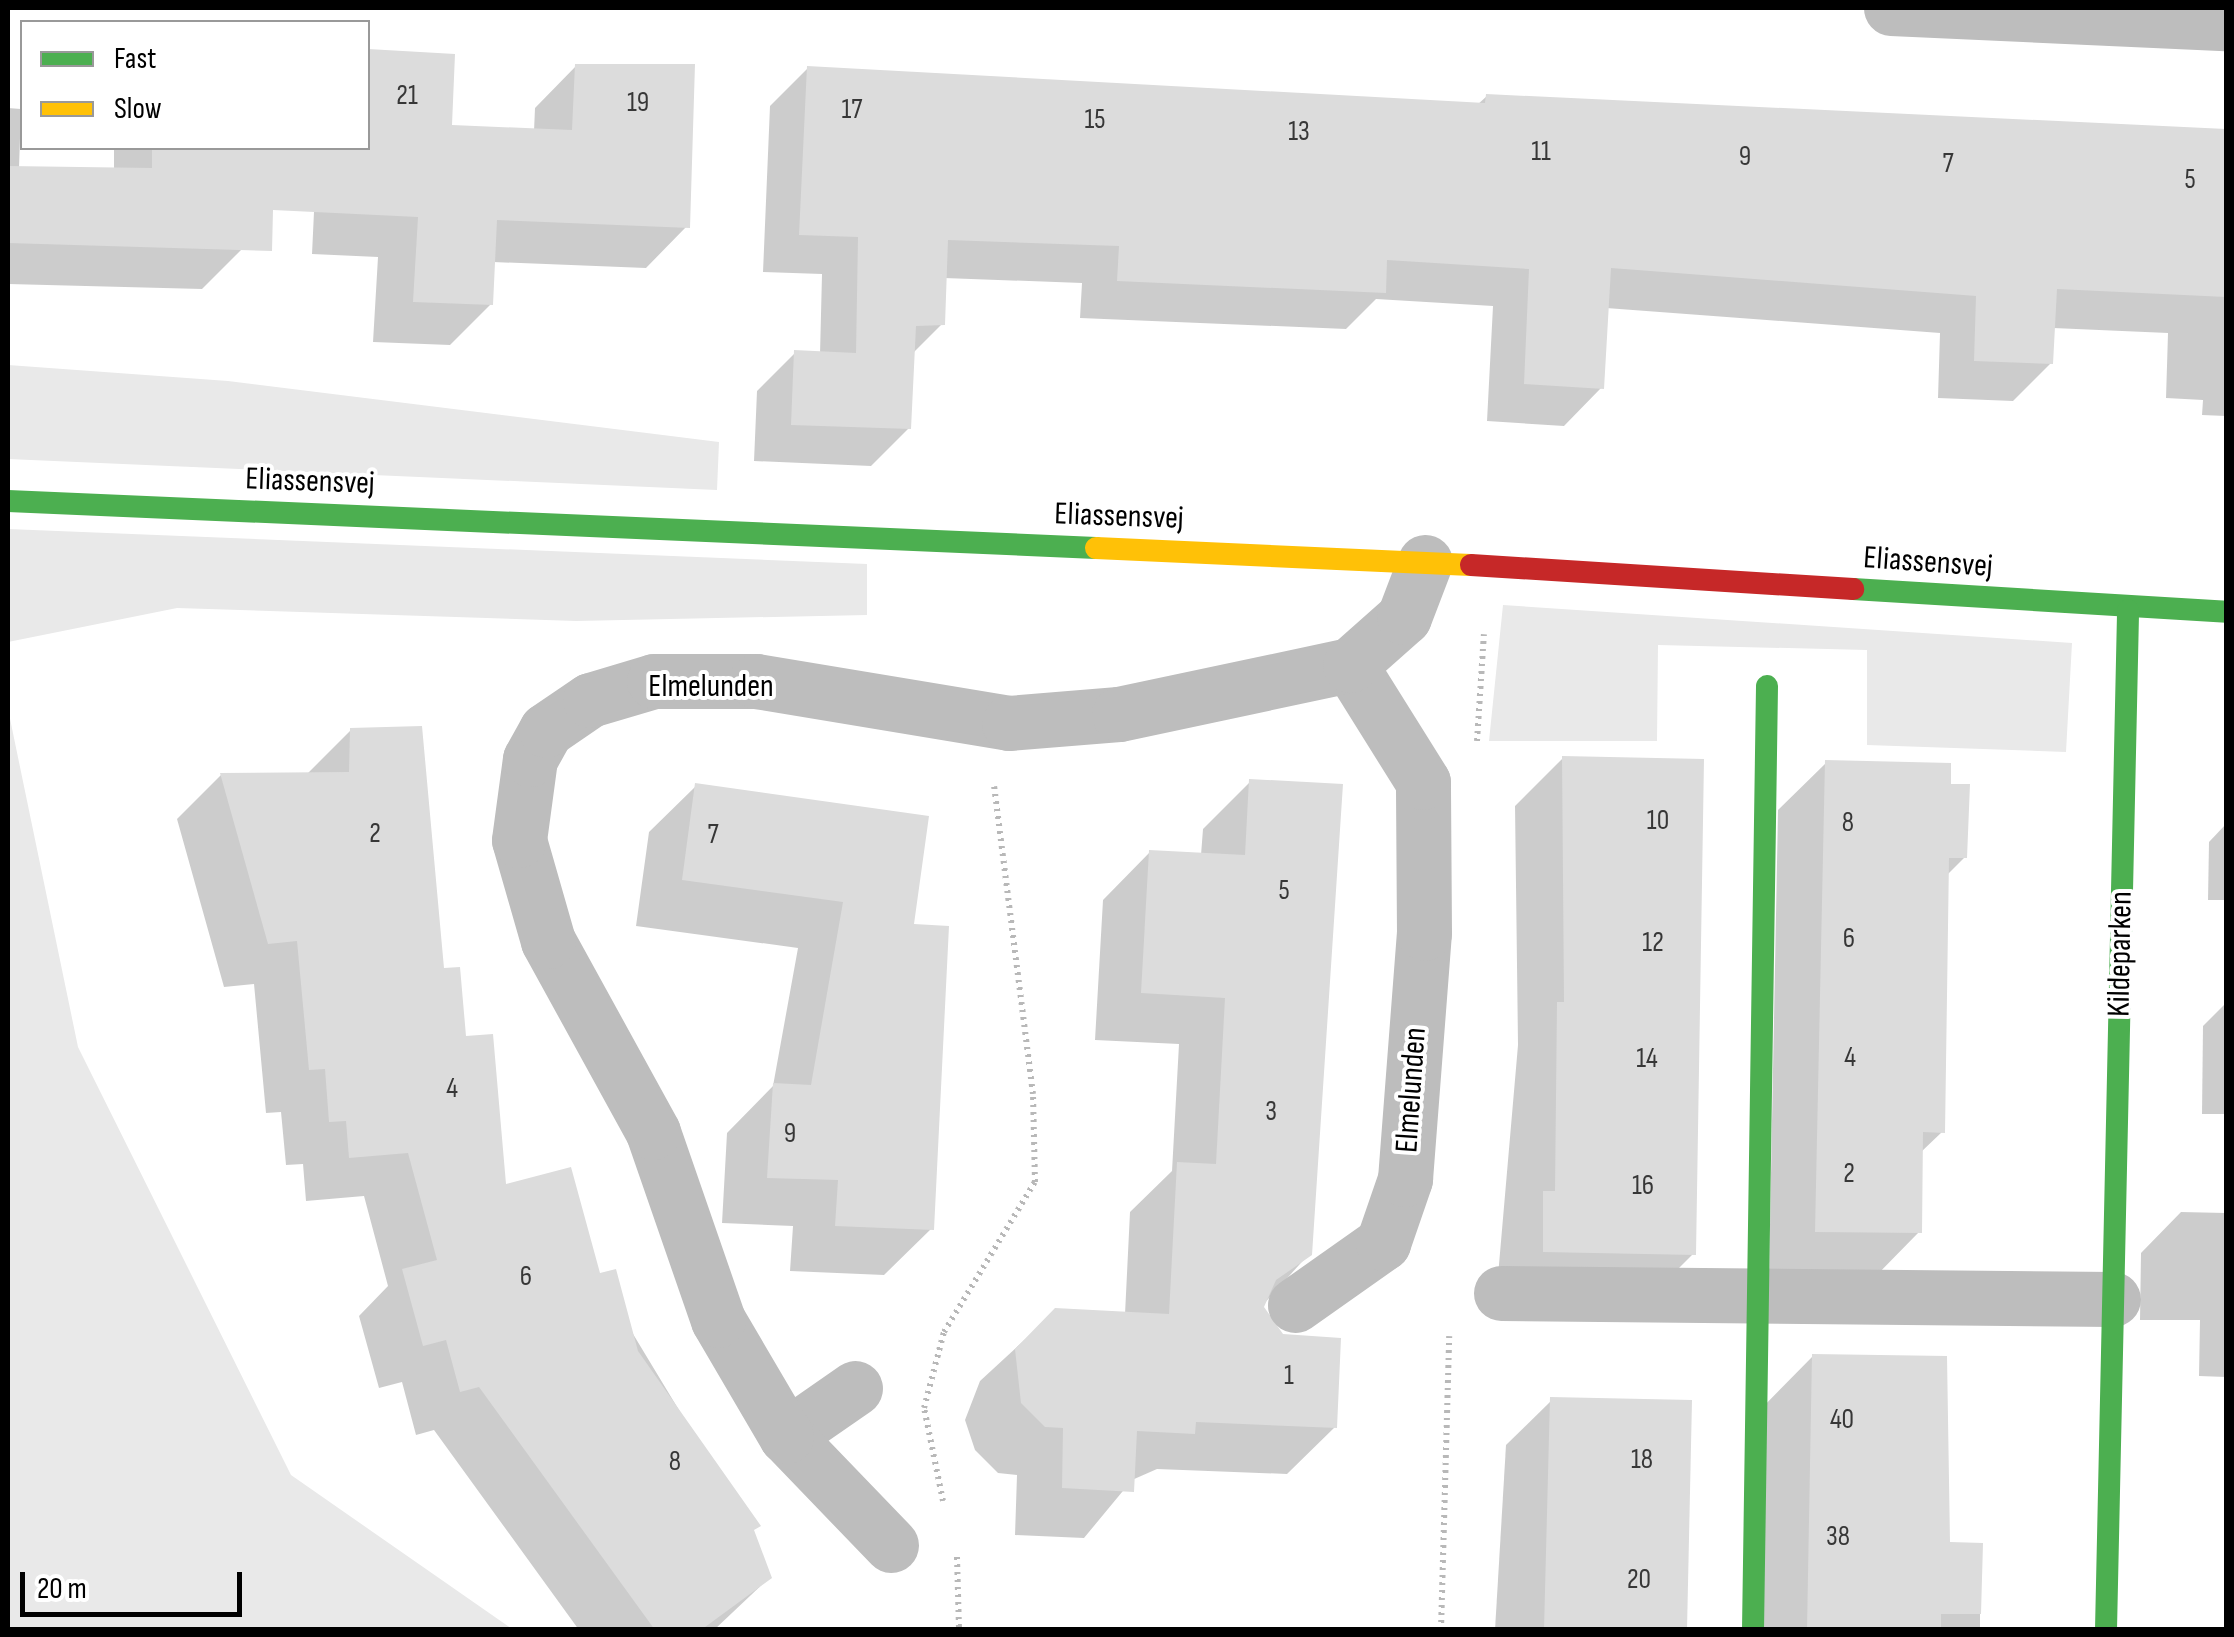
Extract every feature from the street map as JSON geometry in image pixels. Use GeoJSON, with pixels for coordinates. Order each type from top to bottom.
{"type":"FeatureCollection","features":[{"type":"Feature","properties":{"kind":"street"},"geometry":{"type":"LineString","coordinates":[[1891,8],[2226,23]]}},
{"type":"Feature","properties":{"kind":"street","name":"Eliassensvej"},"geometry":{"type":"LineString","coordinates":[[8,501],[1425,562],[2128,610],[2226,612]]}},
{"type":"Feature","properties":{"kind":"street","name":"Elmelunden"},"geometry":{"type":"LineString","coordinates":[[890,1545],[786,1436],[718,1320],[653,1132],[548,941],[519,840],[520,790],[546,730],[590,700],[654,682],[756,681],[1009,723],[1120,714],[1350,665],[1404,617],[1425,562]]}},
{"type":"Feature","properties":{"kind":"street","name":"Kildeparken"},"geometry":{"type":"LineString","coordinates":[[2106,1630],[2128,610]]}},
{"type":"Feature","properties":{"kind":"street","name":"Elmelunden"},"geometry":{"type":"LineString","coordinates":[[1295,1306],[1383,1242],[1405,1179],[1424,933],[1423,782],[1350,665]]}},
{"type":"Feature","properties":{"kind":"street"},"geometry":{"type":"LineString","coordinates":[[1752,1630],[1768,686]]}},
{"type":"Feature","properties":{"kind":"street"},"geometry":{"type":"LineString","coordinates":[[1501,1293],[2114,1299]]}},
{"type":"Feature","properties":{"kind":"street"},"geometry":{"type":"LineString","coordinates":[[786,1436],[855,1388]]}},
{"type":"Feature","properties":{"kind":"path"},"geometry":{"type":"LineString","coordinates":[[946,1512],[924,1408],[944,1332],[1035,1182],[1033,1094],[992,772],[1009,723]]}},
{"type":"Feature","properties":{"kind":"path"},"geometry":{"type":"LineString","coordinates":[[954,1547],[963,1581],[958,1630]]}},
{"type":"Feature","properties":{"kind":"shaded area"},"geometry":{"type":"Polygon","coordinates":[[[8,365],[228,381],[719,442],[717,490],[8,459],[8,365]]]}},
{"type":"Feature","properties":{"kind":"shaded area"},"geometry":{"type":"Polygon","coordinates":[[[8,529],[867,564],[867,615],[576,621],[177,608],[8,642],[8,529]]]}},
{"type":"Feature","properties":{"kind":"shaded area"},"geometry":{"type":"Polygon","coordinates":[[[1503,605],[2072,643],[2066,752],[1867,745],[1867,650],[1658,645],[1657,741],[1489,741],[1503,605]]]}},
{"type":"Feature","properties":{"kind":"shaded area"},"geometry":{"type":"Polygon","coordinates":[[[8,709],[78,1047],[291,1475],[512,1629],[8,1629],[8,709]]]}},
{"type":"Feature","properties":{"kind":"building"},"geometry":{"type":"Polygon","coordinates":[[[370,49],[455,54],[452,125],[572,130],[575,64],[695,64],[690,228],[497,220],[493,305],[413,302],[418,217],[273,210],[272,251],[8,243],[8,166],[152,168],[152,150],[370,150],[370,49]]]}},
{"type":"Feature","properties":{"kind":"building"},"geometry":{"type":"Polygon","coordinates":[[[807,66],[1485,103],[1486,94],[2226,129],[2226,297],[2057,289],[2053,364],[1974,361],[1976,296],[1611,268],[1604,389],[1524,384],[1529,269],[1387,260],[1386,293],[1117,281],[1119,246],[948,240],[945,325],[916,326],[911,429],[791,425],[794,350],[856,353],[858,237],[799,235],[807,66]]]}},
{"type":"Feature","properties":{"kind":"building"},"geometry":{"type":"Polygon","coordinates":[[[422,726],[444,968],[460,967],[466,1036],[493,1034],[506,1184],[571,1167],[600,1273],[616,1269],[638,1351],[761,1526],[754,1530],[772,1578],[701,1630],[655,1630],[479,1387],[460,1392],[446,1340],[423,1346],[402,1269],[437,1260],[408,1153],[349,1158],[346,1121],[329,1122],[325,1069],[309,1070],[297,941],[268,944],[220,773],[349,772],[350,728],[422,726]]]}},
{"type":"Feature","properties":{"kind":"building"},"geometry":{"type":"Polygon","coordinates":[[[1562,756],[1704,759],[1696,1255],[1543,1252],[1543,1191],[1555,1191],[1557,1002],[1564,1002],[1562,756]]]}},
{"type":"Feature","properties":{"kind":"building"},"geometry":{"type":"Polygon","coordinates":[[[1825,760],[1951,763],[1951,784],[1970,784],[1967,858],[1949,858],[1945,1133],[1923,1132],[1922,1233],[1815,1232],[1825,760]]]}},
{"type":"Feature","properties":{"kind":"building"},"geometry":{"type":"Polygon","coordinates":[[[1249,779],[1343,784],[1312,1255],[1276,1280],[1264,1307],[1283,1334],[1341,1338],[1337,1428],[1196,1422],[1195,1434],[1137,1431],[1134,1492],[1062,1488],[1063,1428],[1045,1427],[1021,1403],[1015,1349],[1055,1308],[1169,1314],[1177,1162],[1216,1164],[1225,998],[1141,993],[1149,850],[1245,855],[1249,779]]]}},
{"type":"Feature","properties":{"kind":"building"},"geometry":{"type":"Polygon","coordinates":[[[695,783],[929,816],[914,924],[949,926],[934,1230],[835,1226],[838,1180],[767,1178],[773,1083],[811,1085],[843,902],[682,880],[695,783]]]}},
{"type":"Feature","properties":{"kind":"building"},"geometry":{"type":"Polygon","coordinates":[[[1812,1354],[1947,1356],[1950,1542],[1983,1543],[1981,1614],[1941,1614],[1941,1630],[1807,1630],[1812,1354]]]}},
{"type":"Feature","properties":{"kind":"building"},"geometry":{"type":"Polygon","coordinates":[[[1550,1397],[1692,1400],[1687,1630],[1544,1630],[1550,1397]]]}},
{"type":"Feature","properties":{"kind":"traffic: fast"},"geometry":{"type":"LineString","coordinates":[[8,501],[1096,548]]}},
{"type":"Feature","properties":{"kind":"traffic: fast"},"geometry":{"type":"LineString","coordinates":[[1853,589],[2226,612]]}},
{"type":"Feature","properties":{"kind":"traffic: fast"},"geometry":{"type":"LineString","coordinates":[[2106,1630],[2128,610]]}},
{"type":"Feature","properties":{"kind":"traffic: fast"},"geometry":{"type":"LineString","coordinates":[[1753,1630],[1767,686]]}},
{"type":"Feature","properties":{"kind":"traffic: slow"},"geometry":{"type":"LineString","coordinates":[[1096,548],[1471,565]]}},
{"type":"Feature","properties":{"kind":"traffic: jam"},"geometry":{"type":"LineString","coordinates":[[1471,565],[1853,589]]}}]}
